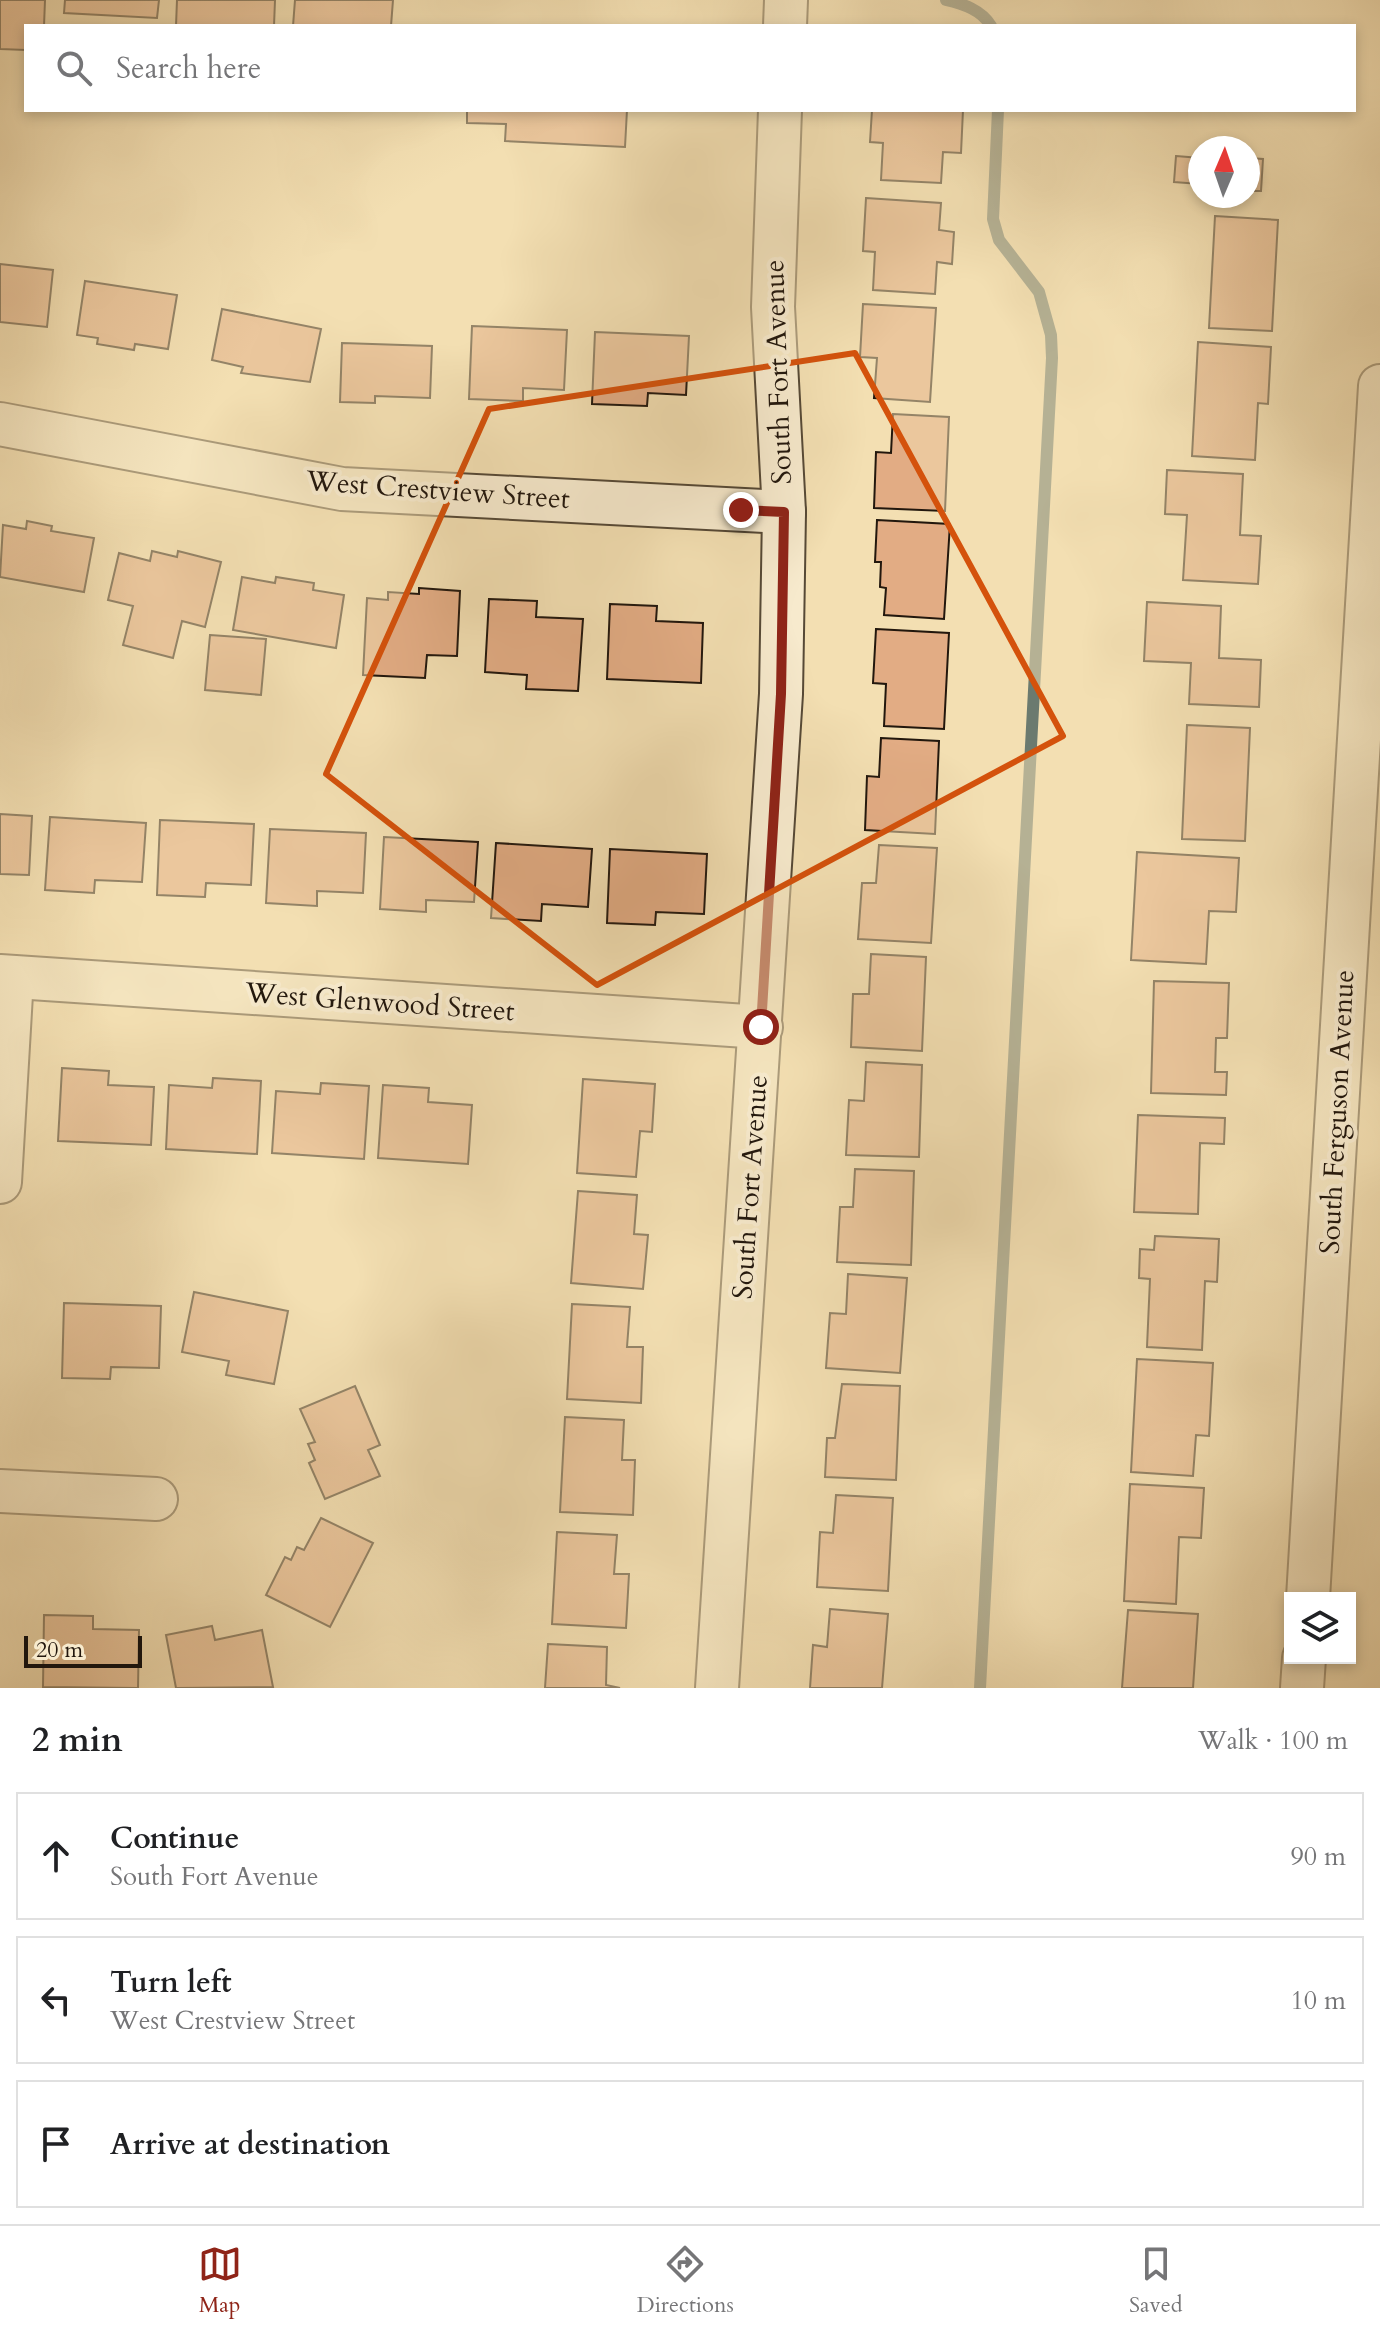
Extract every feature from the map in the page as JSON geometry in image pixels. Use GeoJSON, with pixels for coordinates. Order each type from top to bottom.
{"type":"FeatureCollection","features":[{"type":"Feature","properties":{"kind":"street"},"geometry":{"type":"LineString","coordinates":[[785,24],[786,0]]}},
{"type":"Feature","properties":{"kind":"street","name":"South Fort Avenue"},"geometry":{"type":"LineString","coordinates":[[717,1688],[781,694],[784,512],[773,307],[780,112]]}},
{"type":"Feature","properties":{"kind":"street","name":"South Ferguson Avenue"},"geometry":{"type":"LineString","coordinates":[[1308,1592],[1380,386]]}},
{"type":"Feature","properties":{"kind":"street","name":"West Crestview Street"},"geometry":{"type":"LineString","coordinates":[[0,424],[342,489],[784,512]]}},
{"type":"Feature","properties":{"kind":"street"},"geometry":{"type":"LineString","coordinates":[[0,1182],[6,976]]}},
{"type":"Feature","properties":{"kind":"street","name":"West Glenwood Street"},"geometry":{"type":"LineString","coordinates":[[6,976],[761,1027]]}},
{"type":"Feature","properties":{"kind":"street"},"geometry":{"type":"LineString","coordinates":[[0,1491],[156,1499]]}},
{"type":"Feature","properties":{"kind":"street"},"geometry":{"type":"LineString","coordinates":[[1302,1688],[1304,1664]]}},
{"type":"Feature","properties":{"kind":"highlighted area"},"geometry":{"type":"Polygon","coordinates":[[[855,353],[1063,736],[597,985],[326,774],[489,409],[855,353]]]}},
{"type":"Feature","properties":{"kind":"building"},"geometry":{"type":"Polygon","coordinates":[[[0,0],[45,0],[44,24],[24,24],[24,50],[0,49],[0,0]]]}},
{"type":"Feature","properties":{"kind":"building"},"geometry":{"type":"Polygon","coordinates":[[[65,0],[159,0],[157,18],[64,13],[65,0]]]}},
{"type":"Feature","properties":{"kind":"building"},"geometry":{"type":"Polygon","coordinates":[[[177,0],[275,0],[274,24],[176,24],[177,0]]]}},
{"type":"Feature","properties":{"kind":"building"},"geometry":{"type":"Polygon","coordinates":[[[295,0],[393,0],[391,24],[293,24],[295,0]]]}},
{"type":"Feature","properties":{"kind":"building"},"geometry":{"type":"Polygon","coordinates":[[[467,112],[627,112],[625,147],[505,141],[506,124],[467,123],[467,112]]]}},
{"type":"Feature","properties":{"kind":"building"},"geometry":{"type":"Polygon","coordinates":[[[872,112],[963,112],[961,153],[943,152],[941,183],[881,180],[883,143],[870,142],[872,112]]]}},
{"type":"Feature","properties":{"kind":"building"},"geometry":{"type":"Polygon","coordinates":[[[1176,156],[1188,157],[1188,183],[1174,182],[1176,156]]]}},
{"type":"Feature","properties":{"kind":"building"},"geometry":{"type":"Polygon","coordinates":[[[1260,159],[1263,159],[1260,191],[1260,159]]]}},
{"type":"Feature","properties":{"kind":"building"},"geometry":{"type":"Polygon","coordinates":[[[866,198],[941,203],[939,230],[954,232],[952,264],[937,262],[935,294],[873,290],[875,252],[863,251],[866,198]]]}},
{"type":"Feature","properties":{"kind":"building"},"geometry":{"type":"Polygon","coordinates":[[[1215,216],[1278,220],[1272,331],[1209,328],[1215,216]]]}},
{"type":"Feature","properties":{"kind":"building"},"geometry":{"type":"Polygon","coordinates":[[[0,264],[53,270],[47,327],[0,322],[0,264]]]}},
{"type":"Feature","properties":{"kind":"building"},"geometry":{"type":"Polygon","coordinates":[[[85,281],[177,295],[168,349],[135,344],[134,350],[97,344],[98,338],[77,335],[85,281]]]}},
{"type":"Feature","properties":{"kind":"building"},"geometry":{"type":"Polygon","coordinates":[[[863,304],[936,308],[930,402],[874,398],[877,358],[860,357],[863,304]]]}},
{"type":"Feature","properties":{"kind":"building"},"geometry":{"type":"Polygon","coordinates":[[[222,309],[321,329],[310,382],[241,373],[243,367],[212,360],[222,309]]]}},
{"type":"Feature","properties":{"kind":"building"},"geometry":{"type":"Polygon","coordinates":[[[472,326],[567,330],[564,390],[523,388],[523,401],[469,399],[472,326]]]}},
{"type":"Feature","properties":{"kind":"building"},"geometry":{"type":"Polygon","coordinates":[[[595,332],[689,336],[686,395],[648,393],[647,406],[592,404],[595,332]]]}},
{"type":"Feature","properties":{"kind":"building"},"geometry":{"type":"Polygon","coordinates":[[[1198,342],[1271,347],[1268,404],[1258,403],[1255,460],[1192,456],[1198,342]]]}},
{"type":"Feature","properties":{"kind":"building"},"geometry":{"type":"Polygon","coordinates":[[[342,343],[432,346],[430,398],[375,396],[375,403],[340,402],[342,343]]]}},
{"type":"Feature","properties":{"kind":"building"},"geometry":{"type":"Polygon","coordinates":[[[893,414],[949,417],[945,511],[874,508],[876,452],[891,453],[893,414]]]}},
{"type":"Feature","properties":{"kind":"building"},"geometry":{"type":"Polygon","coordinates":[[[1167,470],[1243,474],[1240,535],[1261,536],[1258,584],[1183,580],[1187,515],[1165,514],[1167,470]]]}},
{"type":"Feature","properties":{"kind":"building"},"geometry":{"type":"Polygon","coordinates":[[[877,520],[950,524],[944,619],[884,615],[886,588],[880,587],[881,562],[875,562],[877,520]]]}},
{"type":"Feature","properties":{"kind":"building"},"geometry":{"type":"Polygon","coordinates":[[[27,521],[52,526],[51,531],[94,538],[84,592],[0,577],[3,525],[26,529],[27,521]]]}},
{"type":"Feature","properties":{"kind":"building"},"geometry":{"type":"Polygon","coordinates":[[[152,551],[177,557],[178,551],[221,562],[205,627],[182,621],[173,658],[123,645],[133,606],[108,600],[119,553],[150,561],[152,551]]]}},
{"type":"Feature","properties":{"kind":"building"},"geometry":{"type":"Polygon","coordinates":[[[242,577],[275,583],[276,577],[314,583],[313,590],[344,595],[336,648],[233,630],[242,577]]]}},
{"type":"Feature","properties":{"kind":"building"},"geometry":{"type":"Polygon","coordinates":[[[419,588],[460,591],[457,656],[427,655],[425,678],[363,675],[367,598],[388,600],[388,592],[419,594],[419,588]]]}},
{"type":"Feature","properties":{"kind":"building"},"geometry":{"type":"Polygon","coordinates":[[[489,599],[537,601],[536,617],[583,619],[578,691],[526,689],[527,675],[485,672],[489,599]]]}},
{"type":"Feature","properties":{"kind":"building"},"geometry":{"type":"Polygon","coordinates":[[[1147,602],[1221,606],[1219,658],[1261,660],[1259,707],[1189,704],[1191,663],[1144,661],[1147,602]]]}},
{"type":"Feature","properties":{"kind":"building"},"geometry":{"type":"Polygon","coordinates":[[[610,604],[657,606],[656,621],[703,623],[701,683],[607,679],[610,604]]]}},
{"type":"Feature","properties":{"kind":"building"},"geometry":{"type":"Polygon","coordinates":[[[876,629],[949,633],[944,729],[884,726],[886,684],[873,683],[876,629]]]}},
{"type":"Feature","properties":{"kind":"building"},"geometry":{"type":"Polygon","coordinates":[[[210,635],[266,639],[261,695],[205,690],[210,635]]]}},
{"type":"Feature","properties":{"kind":"building"},"geometry":{"type":"Polygon","coordinates":[[[1187,725],[1250,728],[1245,841],[1182,839],[1187,725]]]}},
{"type":"Feature","properties":{"kind":"building"},"geometry":{"type":"Polygon","coordinates":[[[881,738],[939,741],[935,834],[865,830],[867,776],[879,777],[881,738]]]}},
{"type":"Feature","properties":{"kind":"building"},"geometry":{"type":"Polygon","coordinates":[[[0,814],[32,816],[29,875],[0,874],[0,814]]]}},
{"type":"Feature","properties":{"kind":"building"},"geometry":{"type":"Polygon","coordinates":[[[50,817],[146,823],[142,882],[95,880],[94,893],[45,890],[50,817]]]}},
{"type":"Feature","properties":{"kind":"building"},"geometry":{"type":"Polygon","coordinates":[[[160,820],[254,824],[251,885],[206,883],[205,897],[157,895],[160,820]]]}},
{"type":"Feature","properties":{"kind":"building"},"geometry":{"type":"Polygon","coordinates":[[[270,829],[366,833],[363,893],[317,891],[317,906],[266,903],[270,829]]]}},
{"type":"Feature","properties":{"kind":"building"},"geometry":{"type":"Polygon","coordinates":[[[384,837],[478,842],[474,902],[426,900],[426,912],[380,909],[384,837]]]}},
{"type":"Feature","properties":{"kind":"building"},"geometry":{"type":"Polygon","coordinates":[[[496,843],[592,849],[588,907],[542,904],[541,921],[491,918],[496,843]]]}},
{"type":"Feature","properties":{"kind":"building"},"geometry":{"type":"Polygon","coordinates":[[[879,845],[937,848],[931,943],[858,939],[862,883],[876,883],[879,845]]]}},
{"type":"Feature","properties":{"kind":"building"},"geometry":{"type":"Polygon","coordinates":[[[610,849],[707,854],[704,914],[656,912],[655,925],[607,923],[610,849]]]}},
{"type":"Feature","properties":{"kind":"building"},"geometry":{"type":"Polygon","coordinates":[[[1137,852],[1239,858],[1236,912],[1209,911],[1206,964],[1131,960],[1137,852]]]}},
{"type":"Feature","properties":{"kind":"building"},"geometry":{"type":"Polygon","coordinates":[[[871,954],[926,957],[922,1051],[851,1047],[853,994],[869,994],[871,954]]]}},
{"type":"Feature","properties":{"kind":"building"},"geometry":{"type":"Polygon","coordinates":[[[1154,981],[1229,983],[1227,1038],[1216,1038],[1215,1072],[1227,1072],[1226,1095],[1151,1093],[1154,981]]]}},
{"type":"Feature","properties":{"kind":"building"},"geometry":{"type":"Polygon","coordinates":[[[866,1062],[922,1065],[919,1157],[846,1155],[849,1100],[864,1101],[866,1062]]]}},
{"type":"Feature","properties":{"kind":"building"},"geometry":{"type":"Polygon","coordinates":[[[62,1068],[109,1071],[108,1085],[154,1087],[151,1145],[58,1141],[62,1068]]]}},
{"type":"Feature","properties":{"kind":"building"},"geometry":{"type":"Polygon","coordinates":[[[213,1078],[261,1081],[257,1154],[166,1149],[169,1085],[212,1088],[213,1078]]]}},
{"type":"Feature","properties":{"kind":"building"},"geometry":{"type":"Polygon","coordinates":[[[583,1079],[655,1084],[652,1132],[640,1131],[636,1177],[577,1173],[583,1079]]]}},
{"type":"Feature","properties":{"kind":"building"},"geometry":{"type":"Polygon","coordinates":[[[321,1083],[369,1086],[364,1159],[272,1153],[276,1091],[320,1094],[321,1083]]]}},
{"type":"Feature","properties":{"kind":"building"},"geometry":{"type":"Polygon","coordinates":[[[383,1085],[429,1088],[428,1102],[472,1105],[468,1164],[378,1158],[383,1085]]]}},
{"type":"Feature","properties":{"kind":"building"},"geometry":{"type":"Polygon","coordinates":[[[1138,1115],[1225,1118],[1224,1144],[1200,1143],[1198,1214],[1134,1212],[1138,1115]]]}},
{"type":"Feature","properties":{"kind":"building"},"geometry":{"type":"Polygon","coordinates":[[[855,1169],[914,1171],[911,1265],[837,1262],[840,1207],[853,1207],[855,1169]]]}},
{"type":"Feature","properties":{"kind":"building"},"geometry":{"type":"Polygon","coordinates":[[[578,1191],[637,1195],[634,1234],[648,1235],[643,1289],[571,1283],[578,1191]]]}},
{"type":"Feature","properties":{"kind":"building"},"geometry":{"type":"Polygon","coordinates":[[[1155,1236],[1219,1239],[1217,1282],[1205,1281],[1202,1350],[1147,1347],[1150,1279],[1139,1278],[1140,1249],[1154,1250],[1155,1236]]]}},
{"type":"Feature","properties":{"kind":"building"},"geometry":{"type":"Polygon","coordinates":[[[848,1274],[907,1278],[900,1373],[826,1368],[830,1313],[846,1314],[848,1274]]]}},
{"type":"Feature","properties":{"kind":"building"},"geometry":{"type":"Polygon","coordinates":[[[194,1292],[288,1311],[274,1384],[226,1375],[229,1361],[182,1352],[194,1292]]]}},
{"type":"Feature","properties":{"kind":"building"},"geometry":{"type":"Polygon","coordinates":[[[64,1303],[161,1306],[159,1368],[111,1367],[110,1379],[62,1378],[64,1303]]]}},
{"type":"Feature","properties":{"kind":"building"},"geometry":{"type":"Polygon","coordinates":[[[572,1304],[630,1307],[627,1347],[643,1347],[641,1403],[567,1399],[572,1304]]]}},
{"type":"Feature","properties":{"kind":"building"},"geometry":{"type":"Polygon","coordinates":[[[1137,1359],[1213,1363],[1209,1436],[1196,1435],[1193,1476],[1131,1472],[1137,1359]]]}},
{"type":"Feature","properties":{"kind":"building"},"geometry":{"type":"Polygon","coordinates":[[[842,1384],[900,1386],[896,1480],[825,1477],[827,1438],[835,1438],[842,1384]]]}},
{"type":"Feature","properties":{"kind":"building"},"geometry":{"type":"Polygon","coordinates":[[[355,1386],[380,1445],[368,1450],[380,1476],[325,1499],[309,1463],[315,1460],[308,1444],[315,1442],[300,1409],[355,1386]]]}},
{"type":"Feature","properties":{"kind":"building"},"geometry":{"type":"Polygon","coordinates":[[[565,1417],[624,1420],[622,1460],[635,1460],[633,1515],[560,1512],[565,1417]]]}},
{"type":"Feature","properties":{"kind":"building"},"geometry":{"type":"Polygon","coordinates":[[[1130,1484],[1204,1488],[1201,1538],[1179,1537],[1176,1604],[1124,1601],[1130,1484]]]}},
{"type":"Feature","properties":{"kind":"building"},"geometry":{"type":"Polygon","coordinates":[[[836,1495],[893,1498],[888,1591],[817,1587],[820,1532],[833,1533],[836,1495]]]}},
{"type":"Feature","properties":{"kind":"building"},"geometry":{"type":"Polygon","coordinates":[[[321,1518],[373,1543],[330,1627],[266,1595],[285,1557],[291,1560],[297,1547],[304,1550],[321,1518]]]}},
{"type":"Feature","properties":{"kind":"building"},"geometry":{"type":"Polygon","coordinates":[[[557,1532],[617,1535],[614,1574],[629,1574],[626,1628],[552,1624],[557,1532]]]}},
{"type":"Feature","properties":{"kind":"building"},"geometry":{"type":"Polygon","coordinates":[[[830,1609],[888,1614],[882,1688],[810,1688],[813,1645],[827,1647],[830,1609]]]}},
{"type":"Feature","properties":{"kind":"building"},"geometry":{"type":"Polygon","coordinates":[[[1128,1610],[1198,1614],[1193,1688],[1122,1688],[1128,1610]]]}},
{"type":"Feature","properties":{"kind":"building"},"geometry":{"type":"Polygon","coordinates":[[[44,1615],[93,1616],[93,1629],[139,1630],[138,1688],[43,1687],[44,1615]]]}},
{"type":"Feature","properties":{"kind":"building"},"geometry":{"type":"Polygon","coordinates":[[[212,1626],[215,1640],[262,1630],[273,1687],[176,1688],[166,1635],[212,1626]]]}},
{"type":"Feature","properties":{"kind":"building"},"geometry":{"type":"Polygon","coordinates":[[[548,1644],[607,1647],[606,1685],[620,1688],[545,1688],[548,1644]]]}},
{"type":"Feature","properties":{"kind":"waterway"},"geometry":{"type":"LineString","coordinates":[[946,0],[977,12],[990,24]]}},
{"type":"Feature","properties":{"kind":"waterway"},"geometry":{"type":"LineString","coordinates":[[980,1688],[1052,358],[1051,335],[1039,292],[999,240],[993,219],[998,112]]}},
{"type":"Feature","properties":{"kind":"route"},"geometry":{"type":"LineString","coordinates":[[741,510],[784,512],[781,694],[761,1027]]}}]}
